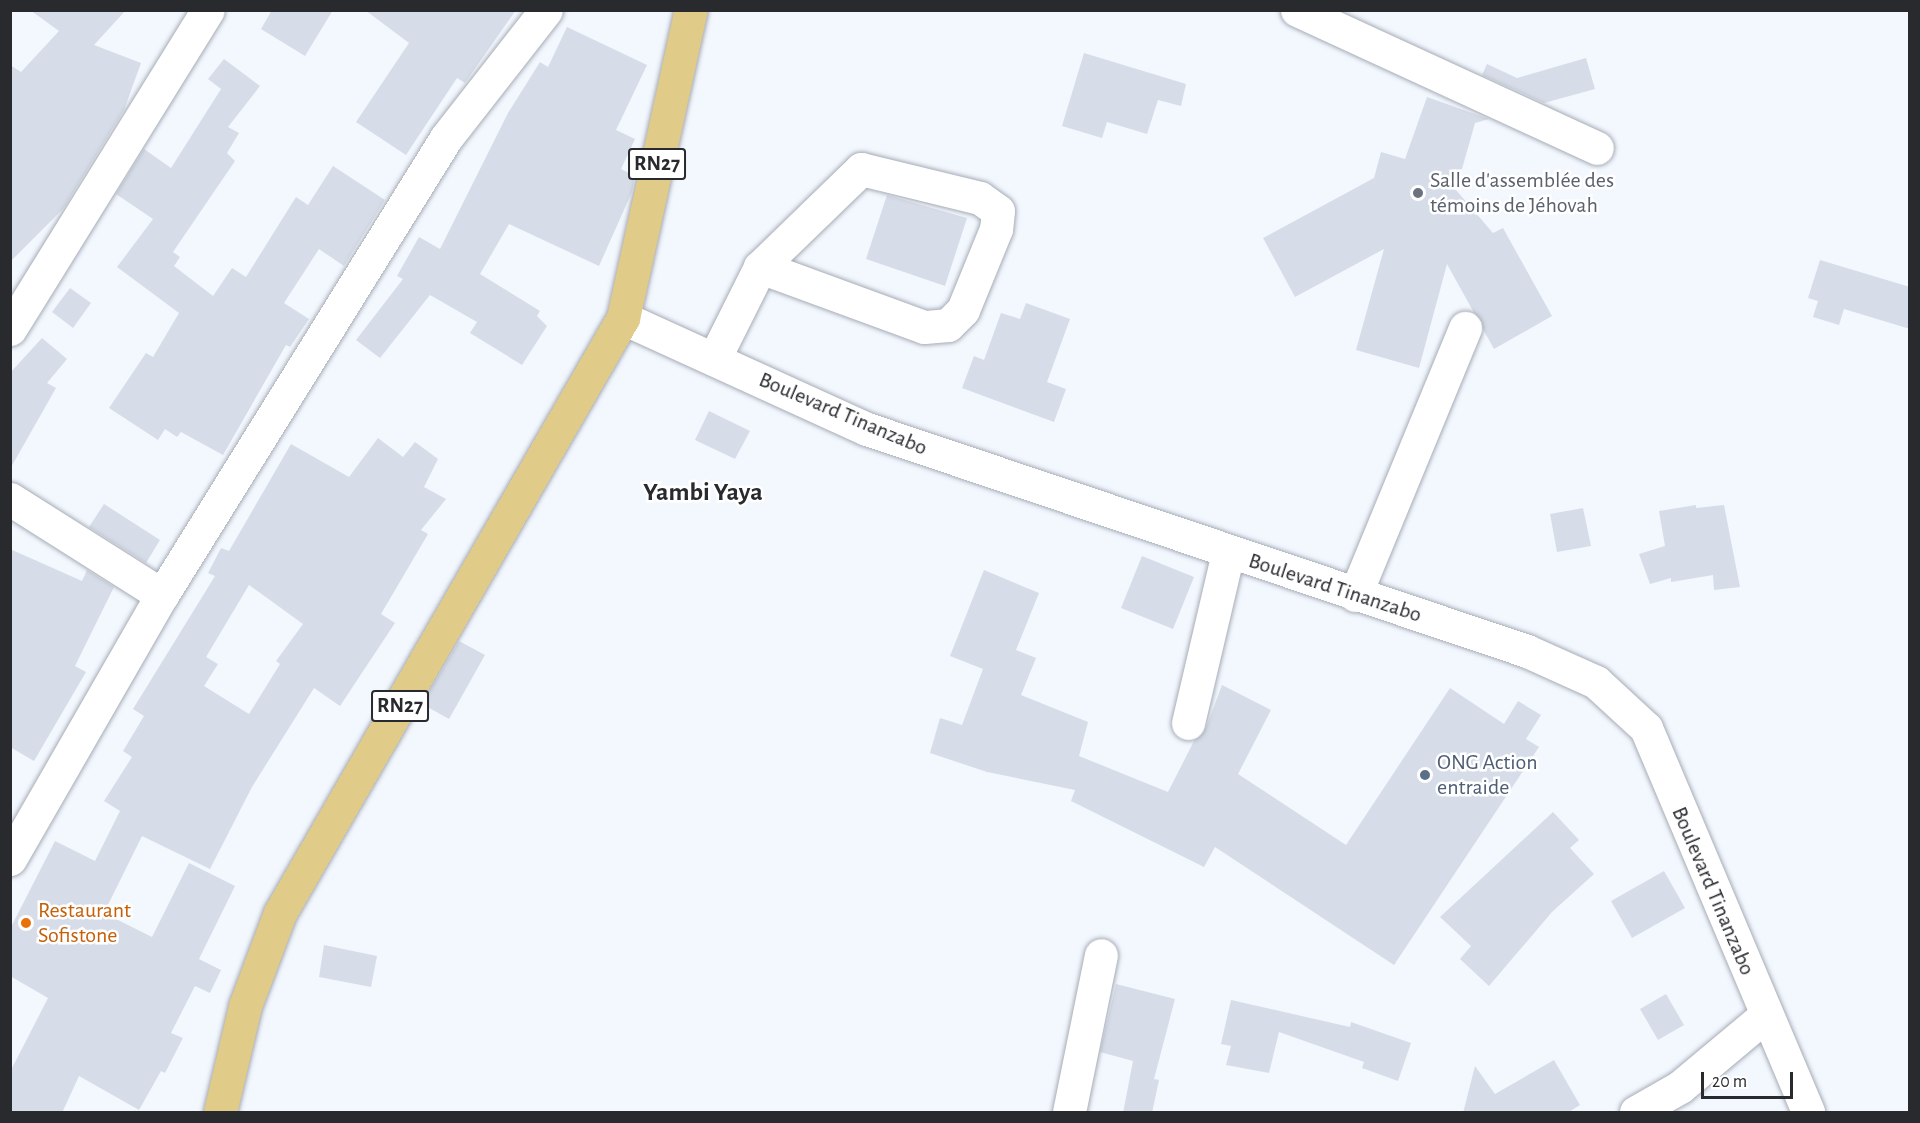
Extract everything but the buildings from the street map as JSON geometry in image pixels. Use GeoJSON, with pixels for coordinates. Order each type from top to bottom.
{"type":"FeatureCollection","features":[{"type":"Feature","properties":{"kind":"main road","name":"RN27"},"geometry":{"type":"LineString","coordinates":[[220,1113],[245,1006],[280,913],[623,318],[691,10]]}},
{"type":"Feature","properties":{"kind":"street"},"geometry":{"type":"LineString","coordinates":[[10,329],[208,10]]}},
{"type":"Feature","properties":{"kind":"street"},"geometry":{"type":"LineString","coordinates":[[10,860],[162,595],[446,138],[546,10]]}},
{"type":"Feature","properties":{"kind":"street"},"geometry":{"type":"LineString","coordinates":[[1297,10],[1597,148]]}},
{"type":"Feature","properties":{"kind":"street"},"geometry":{"type":"LineString","coordinates":[[714,359],[760,267],[861,169],[980,198],[998,211],[996,229],[963,310],[948,325],[924,327],[760,267]]}},
{"type":"Feature","properties":{"kind":"street","name":"Boulevard Tinanzabo"},"geometry":{"type":"LineString","coordinates":[[623,318],[867,429],[1228,553],[1527,651],[1586,678],[1646,728],[1808,1113]]}},
{"type":"Feature","properties":{"kind":"street"},"geometry":{"type":"LineString","coordinates":[[1355,595],[1465,328]]}},
{"type":"Feature","properties":{"kind":"street"},"geometry":{"type":"LineString","coordinates":[[10,499],[162,595]]}},
{"type":"Feature","properties":{"kind":"street"},"geometry":{"type":"LineString","coordinates":[[1188,723],[1228,553]]}},
{"type":"Feature","properties":{"kind":"street"},"geometry":{"type":"LineString","coordinates":[[1069,1113],[1101,954]]}},
{"type":"Feature","properties":{"kind":"street"},"geometry":{"type":"LineString","coordinates":[[1636,1113],[1680,1087],[1766,1015]]}},
{"type":"Feature","properties":{"kind":"place","name":"Salle d'assemblée des témoins de Jéhovah"},"geometry":{"type":"Point","coordinates":[1418,193]}},
{"type":"Feature","properties":{"kind":"place","name":"ONG Action entraide"},"geometry":{"type":"Point","coordinates":[1425,775]}},
{"type":"Feature","properties":{"kind":"place","name":"Restaurant Sofistone"},"geometry":{"type":"Point","coordinates":[26,923]}},
{"type":"Feature","properties":{"kind":"district","name":"Yambi Yaya"},"geometry":{"type":"Point","coordinates":[703,493]}}]}
